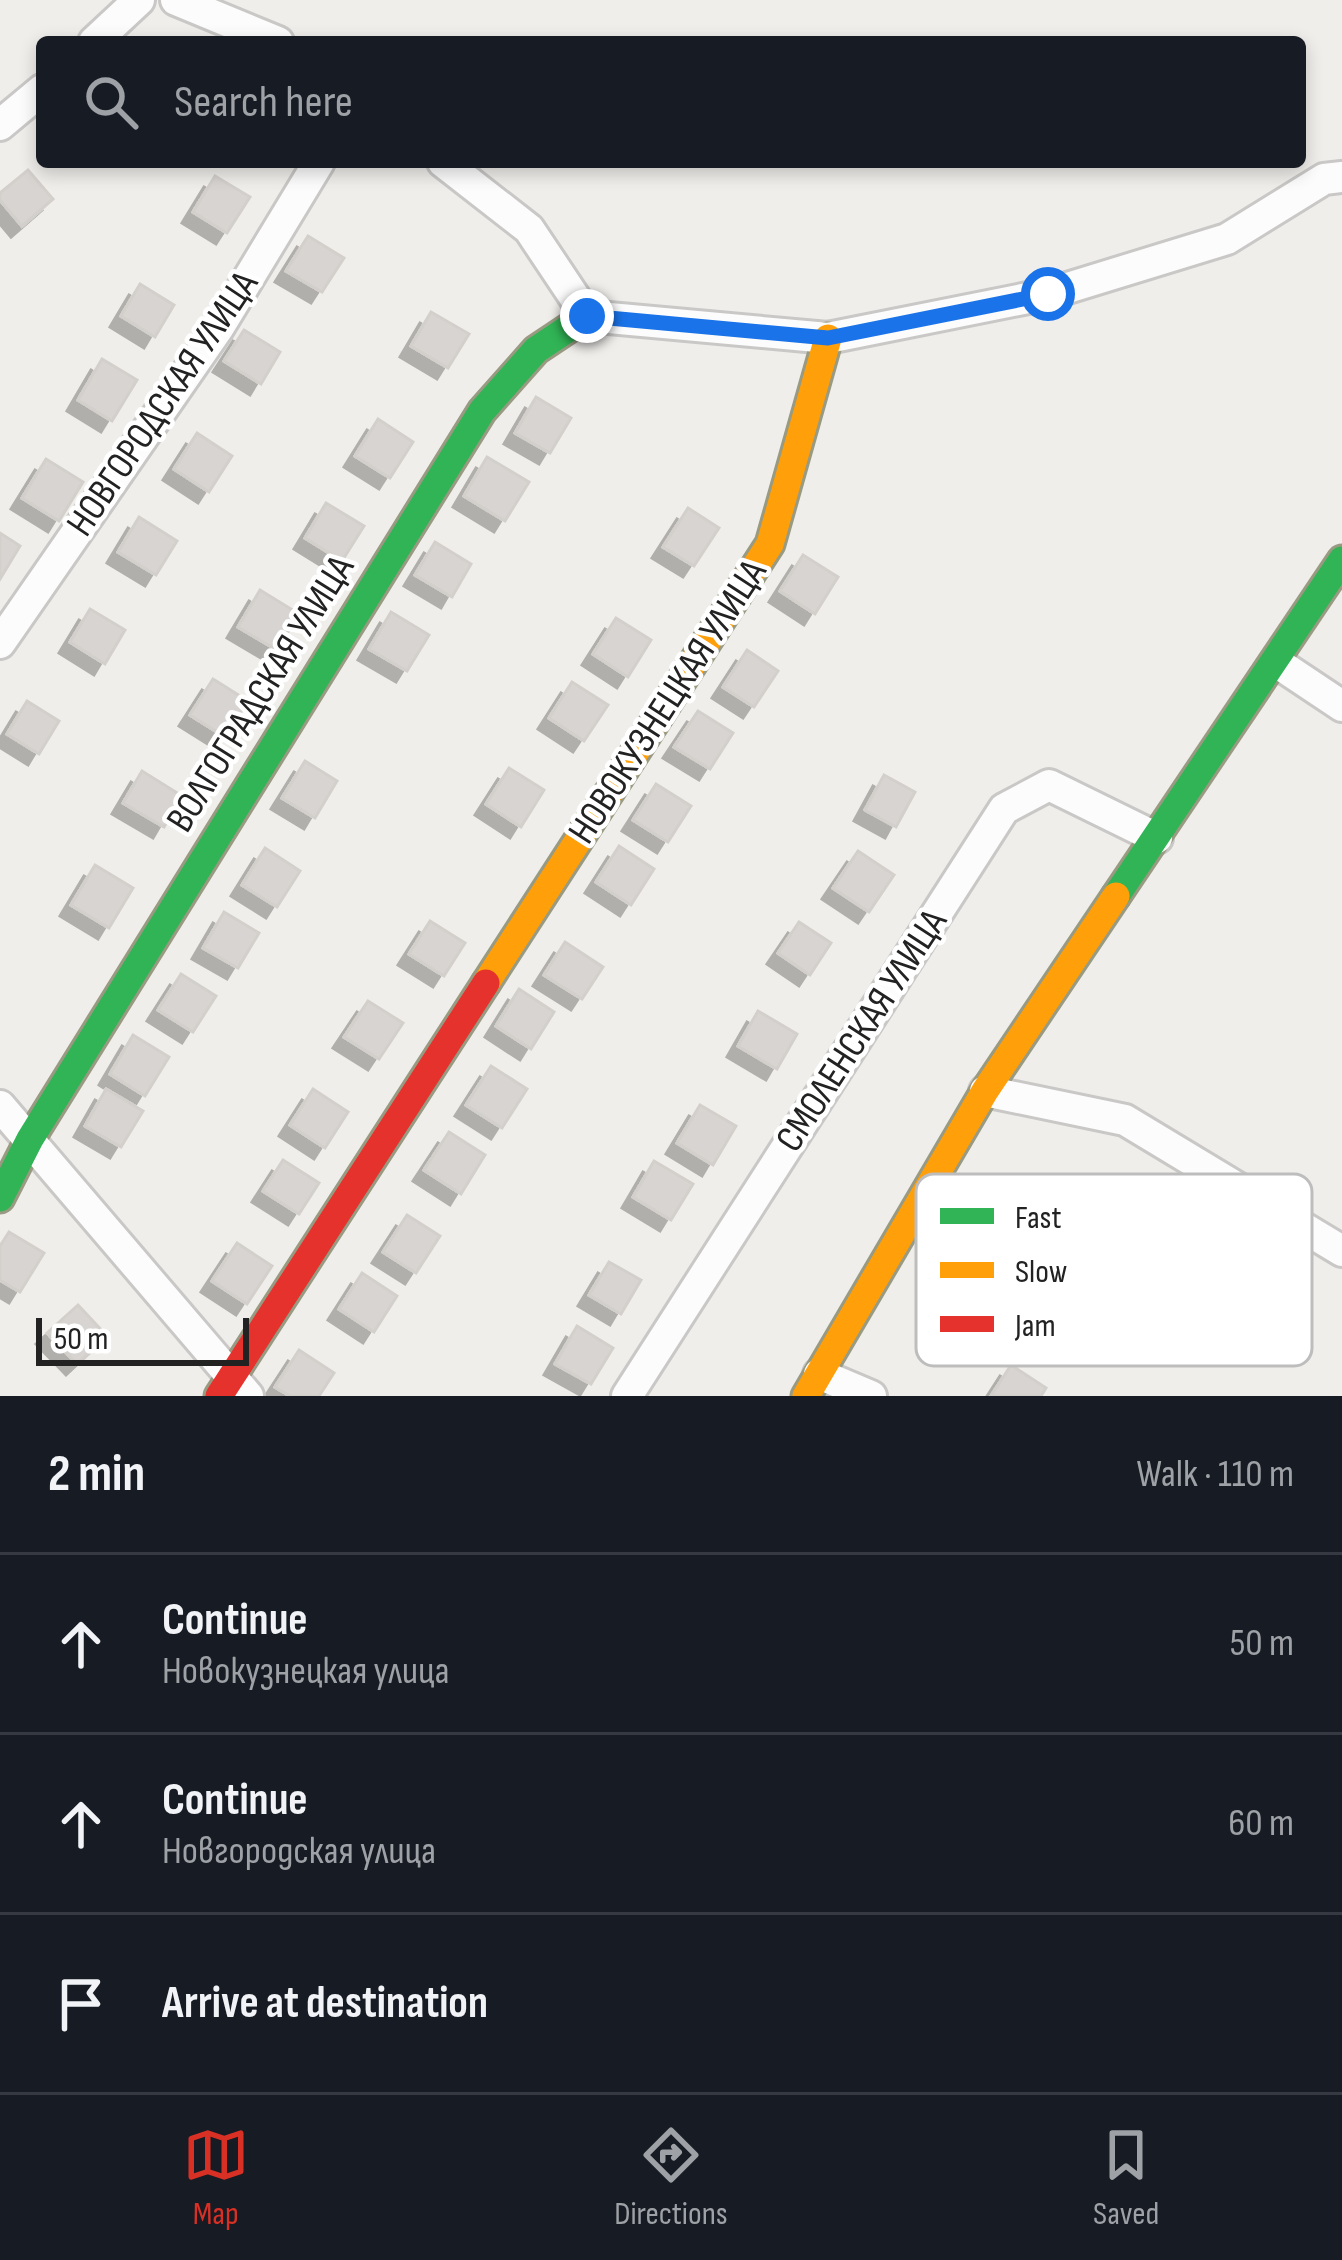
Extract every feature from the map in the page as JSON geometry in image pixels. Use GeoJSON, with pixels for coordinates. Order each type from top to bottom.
{"type":"FeatureCollection","features":[{"type":"Feature","properties":{"kind":"street"},"geometry":{"type":"LineString","coordinates":[[100,36],[139,0]]}},
{"type":"Feature","properties":{"kind":"street"},"geometry":{"type":"LineString","coordinates":[[176,0],[263,36]]}},
{"type":"Feature","properties":{"kind":"street"},"geometry":{"type":"LineString","coordinates":[[0,125],[36,95]]}},
{"type":"Feature","properties":{"kind":"street","name":"НОВГОРОДСКАЯ УЛИЦА"},"geometry":{"type":"LineString","coordinates":[[0,643],[219,327],[315,168]]}},
{"type":"Feature","properties":{"kind":"street"},"geometry":{"type":"LineString","coordinates":[[451,168],[529,230],[587,316],[828,338],[1048,294],[1227,239],[1324,179],[1342,176]]}},
{"type":"Feature","properties":{"kind":"street","name":"ВОЛГОГРАДСКАЯ УЛИЦА"},"geometry":{"type":"LineString","coordinates":[[0,1198],[30,1139],[482,411],[536,350],[587,316]]}},
{"type":"Feature","properties":{"kind":"street","name":"НОВОКУЗНЕЦКАЯ УЛИЦА"},"geometry":{"type":"LineString","coordinates":[[233,1389],[770,544],[828,338]]}},
{"type":"Feature","properties":{"kind":"street"},"geometry":{"type":"LineString","coordinates":[[937,1174],[986,1091],[1342,560]]}},
{"type":"Feature","properties":{"kind":"street"},"geometry":{"type":"LineString","coordinates":[[1276,662],[1342,706]]}},
{"type":"Feature","properties":{"kind":"street","name":"СМОЛЕНСКАЯ УЛИЦА"},"geometry":{"type":"LineString","coordinates":[[627,1396],[1004,809],[1049,785],[1157,838]]}},
{"type":"Feature","properties":{"kind":"street"},"geometry":{"type":"LineString","coordinates":[[986,1091],[1125,1120],[1214,1174]]}},
{"type":"Feature","properties":{"kind":"street"},"geometry":{"type":"LineString","coordinates":[[0,1106],[233,1389]]}},
{"type":"Feature","properties":{"kind":"street"},"geometry":{"type":"LineString","coordinates":[[871,1396],[813,1385],[916,1210]]}},
{"type":"Feature","properties":{"kind":"street"},"geometry":{"type":"LineString","coordinates":[[1312,1233],[1342,1251]]}},
{"type":"Feature","properties":{"kind":"building"},"geometry":{"type":"Polygon","coordinates":[[[28,170],[53,199],[22,226],[0,200],[0,193],[28,170]]]}},
{"type":"Feature","properties":{"kind":"building"},"geometry":{"type":"Polygon","coordinates":[[[215,176],[250,197],[227,233],[193,212],[215,176]]]}},
{"type":"Feature","properties":{"kind":"building"},"geometry":{"type":"Polygon","coordinates":[[[308,236],[344,258],[322,292],[286,271],[308,236]]]}},
{"type":"Feature","properties":{"kind":"building"},"geometry":{"type":"Polygon","coordinates":[[[140,284],[174,305],[155,337],[121,316],[140,284]]]}},
{"type":"Feature","properties":{"kind":"building"},"geometry":{"type":"Polygon","coordinates":[[[431,312],[469,334],[448,368],[411,346],[431,312]]]}},
{"type":"Feature","properties":{"kind":"building"},"geometry":{"type":"Polygon","coordinates":[[[244,330],[280,352],[261,384],[224,361],[244,330]]]}},
{"type":"Feature","properties":{"kind":"building"},"geometry":{"type":"Polygon","coordinates":[[[102,359],[137,380],[112,421],[78,400],[102,359]]]}},
{"type":"Feature","properties":{"kind":"building"},"geometry":{"type":"Polygon","coordinates":[[[536,397],[571,418],[550,453],[515,433],[536,397]]]}},
{"type":"Feature","properties":{"kind":"building"},"geometry":{"type":"Polygon","coordinates":[[[378,419],[413,442],[390,478],[355,456],[378,419]]]}},
{"type":"Feature","properties":{"kind":"building"},"geometry":{"type":"Polygon","coordinates":[[[197,433],[232,456],[209,492],[174,469],[197,433]]]}},
{"type":"Feature","properties":{"kind":"building"},"geometry":{"type":"Polygon","coordinates":[[[487,457],[529,482],[505,521],[464,496],[487,457]]]}},
{"type":"Feature","properties":{"kind":"building"},"geometry":{"type":"Polygon","coordinates":[[[46,459],[83,482],[59,521],[22,498],[46,459]]]}},
{"type":"Feature","properties":{"kind":"building"},"geometry":{"type":"Polygon","coordinates":[[[326,503],[364,526],[342,561],[305,538],[326,503]]]}},
{"type":"Feature","properties":{"kind":"building"},"geometry":{"type":"Polygon","coordinates":[[[688,508],[719,528],[694,566],[663,547],[688,508]]]}},
{"type":"Feature","properties":{"kind":"building"},"geometry":{"type":"Polygon","coordinates":[[[139,517],[177,541],[156,575],[118,552],[139,517]]]}},
{"type":"Feature","properties":{"kind":"building"},"geometry":{"type":"Polygon","coordinates":[[[0,533],[20,546],[0,579],[0,533]]]}},
{"type":"Feature","properties":{"kind":"building"},"geometry":{"type":"Polygon","coordinates":[[[435,542],[471,564],[452,597],[415,575],[435,542]]]}},
{"type":"Feature","properties":{"kind":"building"},"geometry":{"type":"Polygon","coordinates":[[[803,555],[838,577],[815,614],[780,591],[803,555]]]}},
{"type":"Feature","properties":{"kind":"building"},"geometry":{"type":"Polygon","coordinates":[[[260,590],[299,614],[277,650],[238,627],[260,590]]]}},
{"type":"Feature","properties":{"kind":"building"},"geometry":{"type":"Polygon","coordinates":[[[90,609],[125,630],[105,664],[70,642],[90,609]]]}},
{"type":"Feature","properties":{"kind":"building"},"geometry":{"type":"Polygon","coordinates":[[[391,612],[429,635],[407,671],[369,649],[391,612]]]}},
{"type":"Feature","properties":{"kind":"building"},"geometry":{"type":"Polygon","coordinates":[[[616,618],[651,640],[628,677],[593,654],[616,618]]]}},
{"type":"Feature","properties":{"kind":"building"},"geometry":{"type":"Polygon","coordinates":[[[747,650],[778,671],[754,707],[723,687],[747,650]]]}},
{"type":"Feature","properties":{"kind":"building"},"geometry":{"type":"Polygon","coordinates":[[[213,679],[248,701],[225,737],[190,715],[213,679]]]}},
{"type":"Feature","properties":{"kind":"building"},"geometry":{"type":"Polygon","coordinates":[[[572,682],[608,705],[584,741],[549,718],[572,682]]]}},
{"type":"Feature","properties":{"kind":"building"},"geometry":{"type":"Polygon","coordinates":[[[27,701],[59,721],[39,754],[7,734],[27,701]]]}},
{"type":"Feature","properties":{"kind":"building"},"geometry":{"type":"Polygon","coordinates":[[[698,711],[733,733],[710,769],[674,747],[698,711]]]}},
{"type":"Feature","properties":{"kind":"building"},"geometry":{"type":"Polygon","coordinates":[[[305,761],[337,781],[315,818],[282,798],[305,761]]]}},
{"type":"Feature","properties":{"kind":"building"},"geometry":{"type":"Polygon","coordinates":[[[509,768],[544,790],[521,827],[486,804],[509,768]]]}},
{"type":"Feature","properties":{"kind":"building"},"geometry":{"type":"Polygon","coordinates":[[[142,771],[182,796],[164,827],[123,803],[142,771]]]}},
{"type":"Feature","properties":{"kind":"building"},"geometry":{"type":"Polygon","coordinates":[[[884,775],[915,792],[896,827],[865,810],[884,775]]]}},
{"type":"Feature","properties":{"kind":"building"},"geometry":{"type":"Polygon","coordinates":[[[656,784],[691,806],[668,842],[633,820],[656,784]]]}},
{"type":"Feature","properties":{"kind":"building"},"geometry":{"type":"Polygon","coordinates":[[[619,846],[654,869],[631,905],[596,882],[619,846]]]}},
{"type":"Feature","properties":{"kind":"building"},"geometry":{"type":"Polygon","coordinates":[[[265,848],[300,871],[277,907],[242,885],[265,848]]]}},
{"type":"Feature","properties":{"kind":"building"},"geometry":{"type":"Polygon","coordinates":[[[858,851],[894,875],[869,912],[833,888],[858,851]]]}},
{"type":"Feature","properties":{"kind":"building"},"geometry":{"type":"Polygon","coordinates":[[[95,865],[133,888],[109,928],[71,905],[95,865]]]}},
{"type":"Feature","properties":{"kind":"building"},"geometry":{"type":"Polygon","coordinates":[[[224,912],[259,933],[238,968],[203,948],[224,912]]]}},
{"type":"Feature","properties":{"kind":"building"},"geometry":{"type":"Polygon","coordinates":[[[430,921],[465,943],[444,976],[409,954],[430,921]]]}},
{"type":"Feature","properties":{"kind":"building"},"geometry":{"type":"Polygon","coordinates":[[[799,922],[831,943],[810,975],[778,953],[799,922]]]}},
{"type":"Feature","properties":{"kind":"building"},"geometry":{"type":"Polygon","coordinates":[[[565,942],[603,967],[582,999],[544,975],[565,942]]]}},
{"type":"Feature","properties":{"kind":"building"},"geometry":{"type":"Polygon","coordinates":[[[181,974],[216,996],[193,1032],[158,1010],[181,974]]]}},
{"type":"Feature","properties":{"kind":"building"},"geometry":{"type":"Polygon","coordinates":[[[519,989],[554,1012],[531,1049],[496,1026],[519,989]]]}},
{"type":"Feature","properties":{"kind":"building"},"geometry":{"type":"Polygon","coordinates":[[[368,1001],[403,1023],[379,1059],[344,1037],[368,1001]]]}},
{"type":"Feature","properties":{"kind":"building"},"geometry":{"type":"Polygon","coordinates":[[[758,1011],[797,1034],[777,1069],[738,1046],[758,1011]]]}},
{"type":"Feature","properties":{"kind":"building"},"geometry":{"type":"Polygon","coordinates":[[[133,1035],[169,1057],[145,1096],[110,1074],[133,1035]]]}},
{"type":"Feature","properties":{"kind":"building"},"geometry":{"type":"Polygon","coordinates":[[[491,1066],[527,1089],[502,1128],[466,1105],[491,1066]]]}},
{"type":"Feature","properties":{"kind":"building"},"geometry":{"type":"Polygon","coordinates":[[[106,1089],[143,1111],[121,1147],[85,1126],[106,1089]]]}},
{"type":"Feature","properties":{"kind":"building"},"geometry":{"type":"Polygon","coordinates":[[[313,1089],[348,1112],[325,1148],[290,1125],[313,1089]]]}},
{"type":"Feature","properties":{"kind":"building"},"geometry":{"type":"Polygon","coordinates":[[[700,1105],[736,1126],[713,1165],[677,1143],[700,1105]]]}},
{"type":"Feature","properties":{"kind":"building"},"geometry":{"type":"Polygon","coordinates":[[[449,1132],[485,1155],[461,1194],[424,1170],[449,1132]]]}},
{"type":"Feature","properties":{"kind":"building"},"geometry":{"type":"Polygon","coordinates":[[[283,1160],[319,1183],[299,1214],[263,1191],[283,1160]]]}},
{"type":"Feature","properties":{"kind":"building"},"geometry":{"type":"Polygon","coordinates":[[[654,1161],[693,1184],[671,1220],[633,1197],[654,1161]]]}},
{"type":"Feature","properties":{"kind":"building"},"geometry":{"type":"Polygon","coordinates":[[[407,1215],[440,1236],[416,1273],[383,1252],[407,1215]]]}},
{"type":"Feature","properties":{"kind":"building"},"geometry":{"type":"Polygon","coordinates":[[[9,1232],[44,1253],[20,1292],[0,1280],[0,1246],[9,1232]]]}},
{"type":"Feature","properties":{"kind":"building"},"geometry":{"type":"Polygon","coordinates":[[[237,1243],[272,1266],[247,1304],[212,1281],[237,1243]]]}},
{"type":"Feature","properties":{"kind":"building"},"geometry":{"type":"Polygon","coordinates":[[[609,1262],[641,1280],[621,1314],[589,1295],[609,1262]]]}},
{"type":"Feature","properties":{"kind":"building"},"geometry":{"type":"Polygon","coordinates":[[[362,1273],[397,1296],[374,1332],[339,1309],[362,1273]]]}},
{"type":"Feature","properties":{"kind":"building"},"geometry":{"type":"Polygon","coordinates":[[[78,1305],[107,1336],[77,1364],[47,1333],[78,1305]]]}},
{"type":"Feature","properties":{"kind":"building"},"geometry":{"type":"Polygon","coordinates":[[[577,1326],[613,1348],[591,1384],[555,1364],[577,1326]]]}},
{"type":"Feature","properties":{"kind":"building"},"geometry":{"type":"Polygon","coordinates":[[[299,1350],[334,1373],[319,1396],[290,1396],[275,1387],[299,1350]]]}},
{"type":"Feature","properties":{"kind":"building"},"geometry":{"type":"Polygon","coordinates":[[[1010,1366],[1046,1388],[1041,1396],[991,1396],[1010,1366]]]}},
{"type":"Feature","properties":{"kind":"traffic: fast"},"geometry":{"type":"LineString","coordinates":[[0,1198],[30,1139],[482,411],[536,350],[587,316]]}},
{"type":"Feature","properties":{"kind":"traffic: fast"},"geometry":{"type":"LineString","coordinates":[[1116,896],[1342,560]]}},
{"type":"Feature","properties":{"kind":"traffic: slow"},"geometry":{"type":"LineString","coordinates":[[486,983],[770,544],[828,338]]}},
{"type":"Feature","properties":{"kind":"traffic: slow"},"geometry":{"type":"LineString","coordinates":[[936,1174],[985,1091],[1116,896]]}},
{"type":"Feature","properties":{"kind":"traffic: slow"},"geometry":{"type":"LineString","coordinates":[[806,1396],[916,1209]]}},
{"type":"Feature","properties":{"kind":"traffic: jam"},"geometry":{"type":"LineString","coordinates":[[219,1396],[486,983]]}},
{"type":"Feature","properties":{"kind":"route"},"geometry":{"type":"LineString","coordinates":[[587,316],[828,338],[1048,294]]}}]}
